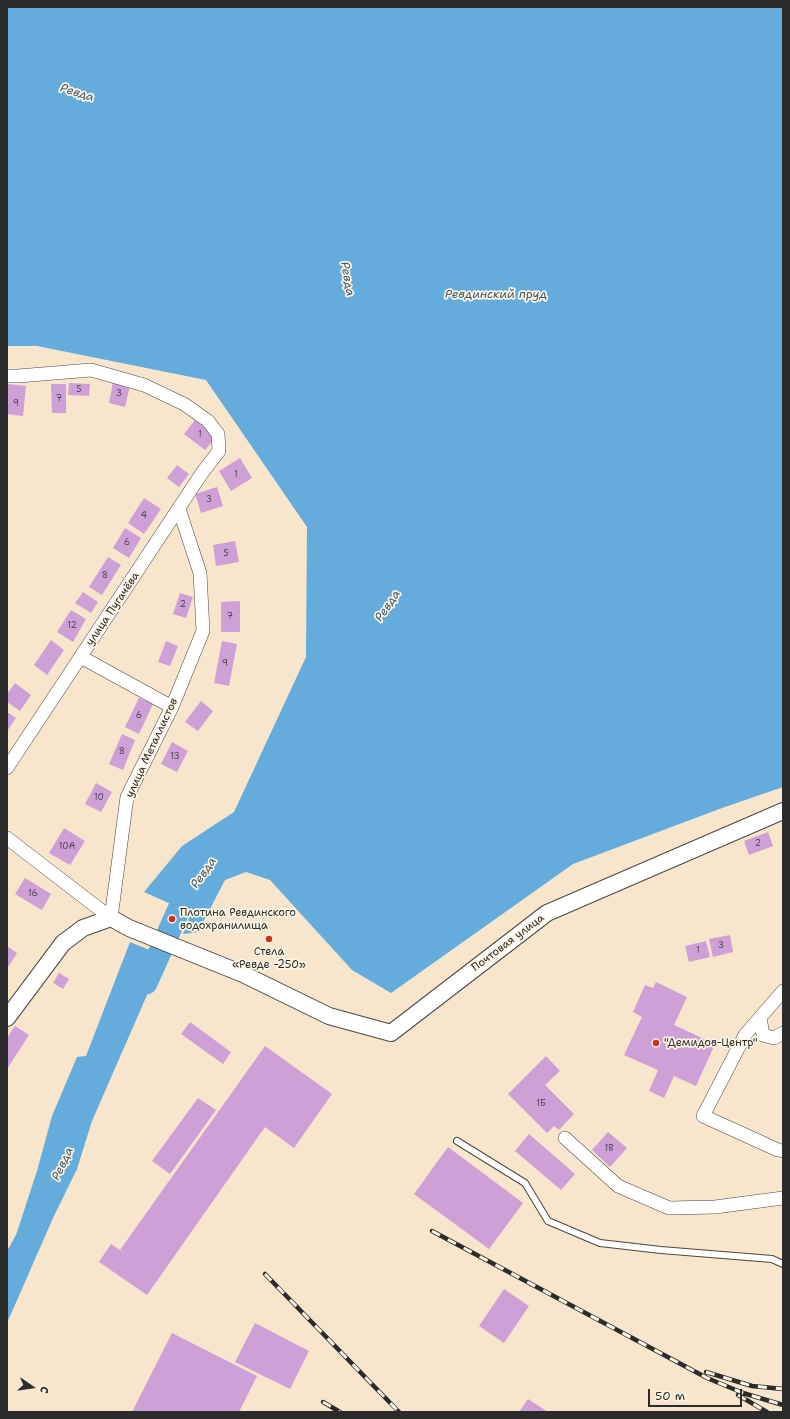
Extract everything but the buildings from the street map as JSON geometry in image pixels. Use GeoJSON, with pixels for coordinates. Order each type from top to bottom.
{"type":"FeatureCollection","features":[{"type":"Feature","properties":{"kind":"street","name":"улица Пугачёва"},"geometry":{"type":"LineString","coordinates":[[7,376],[91,370],[144,385],[184,404],[208,421],[218,434],[219,451],[202,473],[180,509],[7,768]]}},
{"type":"Feature","properties":{"kind":"street","name":"улица Металлистов"},"geometry":{"type":"LineString","coordinates":[[111,918],[127,797],[172,707],[202,631],[200,573],[180,509]]}},
{"type":"Feature","properties":{"kind":"street"},"geometry":{"type":"LineString","coordinates":[[81,657],[172,707]]}},
{"type":"Feature","properties":{"kind":"street","name":"Почтовая улица"},"geometry":{"type":"LineString","coordinates":[[111,918],[129,928],[243,974],[329,1016],[391,1033],[547,913],[783,811]]}},
{"type":"Feature","properties":{"kind":"street"},"geometry":{"type":"LineString","coordinates":[[7,838],[111,918]]}},
{"type":"Feature","properties":{"kind":"street"},"geometry":{"type":"LineString","coordinates":[[7,1018],[62,943],[83,928],[111,918]]}},
{"type":"Feature","properties":{"kind":"street"},"geometry":{"type":"LineString","coordinates":[[783,991],[745,1035],[703,1116],[783,1151]]}},
{"type":"Feature","properties":{"kind":"street"},"geometry":{"type":"LineString","coordinates":[[760,1018],[763,1034],[774,1038],[783,1033]]}},
{"type":"Feature","properties":{"kind":"street"},"geometry":{"type":"LineString","coordinates":[[565,1138],[618,1186],[669,1208],[715,1207],[783,1198]]}},
{"type":"Feature","properties":{"kind":"lane"},"geometry":{"type":"LineString","coordinates":[[456,1142],[525,1183],[548,1221],[600,1243],[772,1260],[783,1264]]}},
{"type":"Feature","properties":{"kind":"water","name":"Ревдинский пруд"},"geometry":{"type":"Polygon","coordinates":[[[7,7],[783,7],[783,787],[722,808],[573,864],[391,993],[352,970],[270,880],[246,872],[225,880],[198,932],[183,934],[191,913],[144,892],[182,846],[234,812],[306,657],[307,527],[206,380],[37,346],[7,346],[7,7]]]}},
{"type":"Feature","properties":{"kind":"water"},"geometry":{"type":"Polygon","coordinates":[[[130,942],[164,956],[92,1121],[77,1169],[53,1218],[7,1323],[7,1251],[16,1235],[37,1171],[52,1116],[77,1057],[86,1056],[130,942]]]}},
{"type":"Feature","properties":{"kind":"waterway","name":"Ревда"},"geometry":{"type":"LineString","coordinates":[[146,983],[180,907],[198,881]]}},
{"type":"Feature","properties":{"kind":"railway"},"geometry":{"type":"LineString","coordinates":[[432,1231],[707,1378],[743,1393],[783,1405]]}},
{"type":"Feature","properties":{"kind":"railway"},"geometry":{"type":"LineString","coordinates":[[265,1274],[399,1412]]}},
{"type":"Feature","properties":{"kind":"railway"},"geometry":{"type":"LineString","coordinates":[[706,1372],[752,1386],[783,1389]]}},
{"type":"Feature","properties":{"kind":"railway"},"geometry":{"type":"LineString","coordinates":[[738,1395],[767,1412]]}},
{"type":"Feature","properties":{"kind":"railway"},"geometry":{"type":"LineString","coordinates":[[323,1402],[340,1412]]}},
{"type":"Feature","properties":{"kind":"place","name":"Плотина Ревдинского водохранилища"},"geometry":{"type":"Point","coordinates":[172,919]}},
{"type":"Feature","properties":{"kind":"place","name":"Стела «Ревде -250»"},"geometry":{"type":"Point","coordinates":[269,939]}},
{"type":"Feature","properties":{"kind":"place","name":"\"Демидов-Центр\""},"geometry":{"type":"Point","coordinates":[656,1043]}}]}
